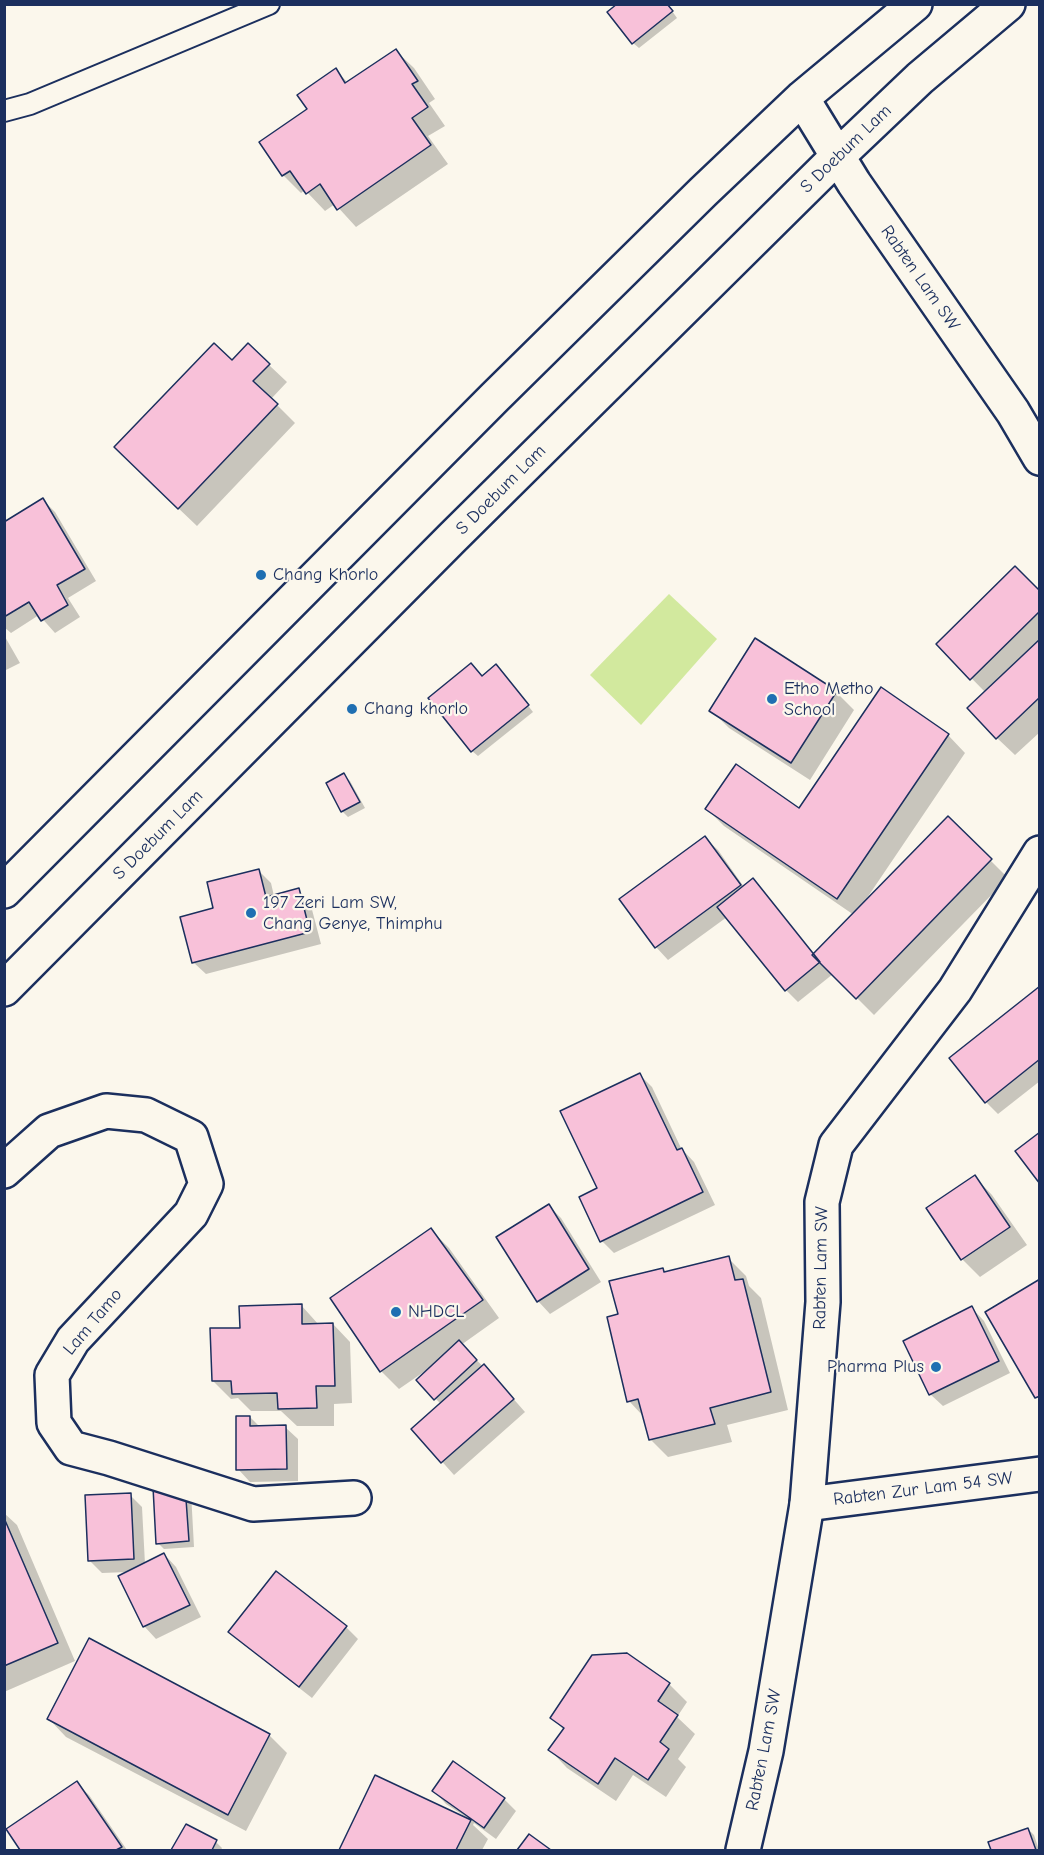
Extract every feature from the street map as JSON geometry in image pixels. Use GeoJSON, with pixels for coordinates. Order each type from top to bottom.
{"type":"FeatureCollection","features":[{"type":"Feature","properties":{"kind":"main road"},"geometry":{"type":"LineString","coordinates":[[4,891],[494,398],[703,192],[802,98],[915,4]]}},
{"type":"Feature","properties":{"kind":"main road","name":"S Doebum Lam"},"geometry":{"type":"LineString","coordinates":[[4,989],[452,538],[839,155],[920,78],[1008,4]]}},
{"type":"Feature","properties":{"kind":"main road","name":"Rabten Lam SW"},"geometry":{"type":"LineString","coordinates":[[802,98],[839,155],[854,183],[1013,412],[1040,458]]}},
{"type":"Feature","properties":{"kind":"main road","name":"Rabten Lam SW"},"geometry":{"type":"LineString","coordinates":[[743,1851],[766,1751],[807,1504],[823,1302],[822,1202],[836,1145],[955,990],[1040,853]]}},
{"type":"Feature","properties":{"kind":"main road","name":"Lam Tamo"},"geometry":{"type":"LineString","coordinates":[[4,1171],[49,1131],[106,1111],[146,1115],[191,1137],[206,1184],[191,1214],[73,1340],[52,1375],[54,1423],[71,1448],[253,1504],[354,1498]]}},
{"type":"Feature","properties":{"kind":"main road","name":"Rabten Zur Lam 54 SW"},"geometry":{"type":"LineString","coordinates":[[807,1504],[1040,1474]]}},
{"type":"Feature","properties":{"kind":"lane"},"geometry":{"type":"LineString","coordinates":[[4,111],[30,104],[269,4]]}},
{"type":"Feature","properties":{"kind":"green space"},"geometry":{"type":"Polygon","coordinates":[[[669,594],[717,639],[641,725],[590,675],[669,594]]]}},
{"type":"Feature","properties":{"kind":"building"},"geometry":{"type":"Polygon","coordinates":[[[617,4],[667,4],[673,11],[632,44],[607,12],[617,4]]]}},
{"type":"Feature","properties":{"kind":"building"},"geometry":{"type":"Polygon","coordinates":[[[396,49],[418,81],[412,84],[428,107],[412,118],[431,145],[337,210],[320,184],[306,194],[290,171],[282,176],[259,142],[307,109],[297,95],[336,68],[345,83],[396,49]]]}},
{"type":"Feature","properties":{"kind":"building"},"geometry":{"type":"Polygon","coordinates":[[[214,343],[232,360],[248,343],[270,364],[253,381],[278,404],[178,509],[114,447],[214,343]]]}},
{"type":"Feature","properties":{"kind":"building"},"geometry":{"type":"Polygon","coordinates":[[[43,498],[85,569],[57,585],[68,605],[41,621],[29,602],[4,617],[4,522],[43,498]]]}},
{"type":"Feature","properties":{"kind":"building"},"geometry":{"type":"Polygon","coordinates":[[[1015,566],[1040,591],[1040,611],[970,680],[936,644],[1015,566]]]}},
{"type":"Feature","properties":{"kind":"building"},"geometry":{"type":"Polygon","coordinates":[[[755,638],[837,691],[791,763],[709,711],[755,638]]]}},
{"type":"Feature","properties":{"kind":"building"},"geometry":{"type":"Polygon","coordinates":[[[1040,639],[1040,697],[996,739],[967,708],[1040,639]]]}},
{"type":"Feature","properties":{"kind":"building"},"geometry":{"type":"Polygon","coordinates":[[[471,663],[482,676],[496,664],[529,705],[471,752],[428,698],[471,663]]]}},
{"type":"Feature","properties":{"kind":"building"},"geometry":{"type":"Polygon","coordinates":[[[881,687],[949,734],[837,899],[705,809],[736,764],[799,808],[881,687]]]}},
{"type":"Feature","properties":{"kind":"building"},"geometry":{"type":"Polygon","coordinates":[[[344,773],[360,802],[341,812],[326,783],[344,773]]]}},
{"type":"Feature","properties":{"kind":"building"},"geometry":{"type":"Polygon","coordinates":[[[948,816],[992,859],[856,999],[812,955],[948,816]]]}},
{"type":"Feature","properties":{"kind":"building"},"geometry":{"type":"Polygon","coordinates":[[[705,836],[741,885],[655,948],[619,899],[705,836]]]}},
{"type":"Feature","properties":{"kind":"building","name":"197 Zeri Lam SW, Chang Genye, Thimphu"},"geometry":{"type":"Polygon","coordinates":[[[259,869],[266,897],[299,888],[310,932],[192,963],[180,917],[213,908],[207,882],[259,869]]]}},
{"type":"Feature","properties":{"kind":"building"},"geometry":{"type":"Polygon","coordinates":[[[753,878],[820,962],[785,991],[717,907],[753,878]]]}},
{"type":"Feature","properties":{"kind":"building"},"geometry":{"type":"Polygon","coordinates":[[[1040,986],[1040,1059],[985,1103],[949,1058],[1040,986]]]}},
{"type":"Feature","properties":{"kind":"building"},"geometry":{"type":"Polygon","coordinates":[[[640,1073],[677,1150],[682,1148],[703,1192],[600,1242],[579,1197],[597,1188],[560,1111],[640,1073]]]}},
{"type":"Feature","properties":{"kind":"building"},"geometry":{"type":"Polygon","coordinates":[[[1040,1132],[1040,1184],[1015,1151],[1040,1132]]]}},
{"type":"Feature","properties":{"kind":"building"},"geometry":{"type":"Polygon","coordinates":[[[975,1175],[1010,1227],[961,1260],[926,1208],[975,1175]]]}},
{"type":"Feature","properties":{"kind":"building"},"geometry":{"type":"Polygon","coordinates":[[[549,1204],[589,1269],[537,1302],[496,1237],[549,1204]]]}},
{"type":"Feature","properties":{"kind":"building"},"geometry":{"type":"Polygon","coordinates":[[[431,1228],[483,1300],[380,1372],[330,1298],[431,1228]]]}},
{"type":"Feature","properties":{"kind":"building"},"geometry":{"type":"Polygon","coordinates":[[[729,1256],[735,1280],[743,1279],[771,1392],[710,1408],[715,1424],[649,1440],[638,1399],[627,1402],[607,1317],[618,1314],[609,1281],[663,1268],[664,1272],[729,1256]]]}},
{"type":"Feature","properties":{"kind":"building"},"geometry":{"type":"Polygon","coordinates":[[[1040,1279],[1040,1396],[1035,1398],[985,1312],[1040,1279]]]}},
{"type":"Feature","properties":{"kind":"building"},"geometry":{"type":"Polygon","coordinates":[[[302,1304],[302,1324],[333,1323],[335,1386],[316,1386],[317,1408],[278,1409],[277,1393],[232,1394],[231,1381],[212,1381],[210,1328],[240,1328],[239,1306],[302,1304]]]}},
{"type":"Feature","properties":{"kind":"building"},"geometry":{"type":"Polygon","coordinates":[[[972,1306],[999,1361],[929,1395],[903,1341],[972,1306]]]}},
{"type":"Feature","properties":{"kind":"building"},"geometry":{"type":"Polygon","coordinates":[[[459,1340],[477,1360],[434,1400],[416,1380],[459,1340]]]}},
{"type":"Feature","properties":{"kind":"building"},"geometry":{"type":"Polygon","coordinates":[[[484,1364],[514,1399],[441,1463],[411,1429],[484,1364]]]}},
{"type":"Feature","properties":{"kind":"building"},"geometry":{"type":"Polygon","coordinates":[[[236,1416],[250,1416],[250,1426],[286,1425],[287,1469],[236,1470],[236,1416]]]}},
{"type":"Feature","properties":{"kind":"building"},"geometry":{"type":"Polygon","coordinates":[[[185,1485],[189,1541],[156,1544],[153,1487],[185,1485]]]}},
{"type":"Feature","properties":{"kind":"building"},"geometry":{"type":"Polygon","coordinates":[[[131,1493],[134,1559],[88,1561],[85,1495],[131,1493]]]}},
{"type":"Feature","properties":{"kind":"building"},"geometry":{"type":"Polygon","coordinates":[[[4,1518],[58,1643],[4,1666],[4,1518]]]}},
{"type":"Feature","properties":{"kind":"building"},"geometry":{"type":"Polygon","coordinates":[[[164,1553],[190,1605],[143,1627],[118,1576],[164,1553]]]}},
{"type":"Feature","properties":{"kind":"building"},"geometry":{"type":"Polygon","coordinates":[[[276,1571],[347,1626],[299,1687],[228,1632],[276,1571]]]}},
{"type":"Feature","properties":{"kind":"building"},"geometry":{"type":"Polygon","coordinates":[[[89,1638],[270,1734],[228,1815],[47,1719],[89,1638]]]}},
{"type":"Feature","properties":{"kind":"building"},"geometry":{"type":"Polygon","coordinates":[[[627,1653],[670,1683],[658,1701],[678,1715],[660,1742],[669,1749],[648,1780],[615,1758],[598,1784],[548,1750],[564,1728],[550,1718],[592,1655],[627,1653]]]}},
{"type":"Feature","properties":{"kind":"building"},"geometry":{"type":"Polygon","coordinates":[[[453,1761],[505,1798],[484,1828],[432,1791],[453,1761]]]}},
{"type":"Feature","properties":{"kind":"building"},"geometry":{"type":"Polygon","coordinates":[[[375,1775],[471,1820],[456,1850],[339,1850],[375,1775]]]}},
{"type":"Feature","properties":{"kind":"building"},"geometry":{"type":"Polygon","coordinates":[[[77,1781],[122,1847],[116,1850],[20,1850],[6,1829],[77,1781]]]}},
{"type":"Feature","properties":{"kind":"building"},"geometry":{"type":"Polygon","coordinates":[[[186,1824],[217,1840],[212,1850],[171,1850],[186,1824]]]}},
{"type":"Feature","properties":{"kind":"building"},"geometry":{"type":"Polygon","coordinates":[[[1028,1828],[1036,1850],[991,1850],[988,1842],[1028,1828]]]}},
{"type":"Feature","properties":{"kind":"building"},"geometry":{"type":"Polygon","coordinates":[[[529,1834],[551,1850],[517,1850],[529,1834]]]}},
{"type":"Feature","properties":{"kind":"place","name":"Chang Khorlo"},"geometry":{"type":"Point","coordinates":[261,575]}},
{"type":"Feature","properties":{"kind":"place","name":"Etho Metho School"},"geometry":{"type":"Point","coordinates":[772,699]}},
{"type":"Feature","properties":{"kind":"place","name":"Chang khorlo"},"geometry":{"type":"Point","coordinates":[352,709]}},
{"type":"Feature","properties":{"kind":"place","name":"197 Zeri Lam SW, Chang Genye, Thimphu"},"geometry":{"type":"Point","coordinates":[251,913]}},
{"type":"Feature","properties":{"kind":"place","name":"NHDCL"},"geometry":{"type":"Point","coordinates":[396,1312]}},
{"type":"Feature","properties":{"kind":"place","name":"Pharma Plus"},"geometry":{"type":"Point","coordinates":[936,1367]}}]}
